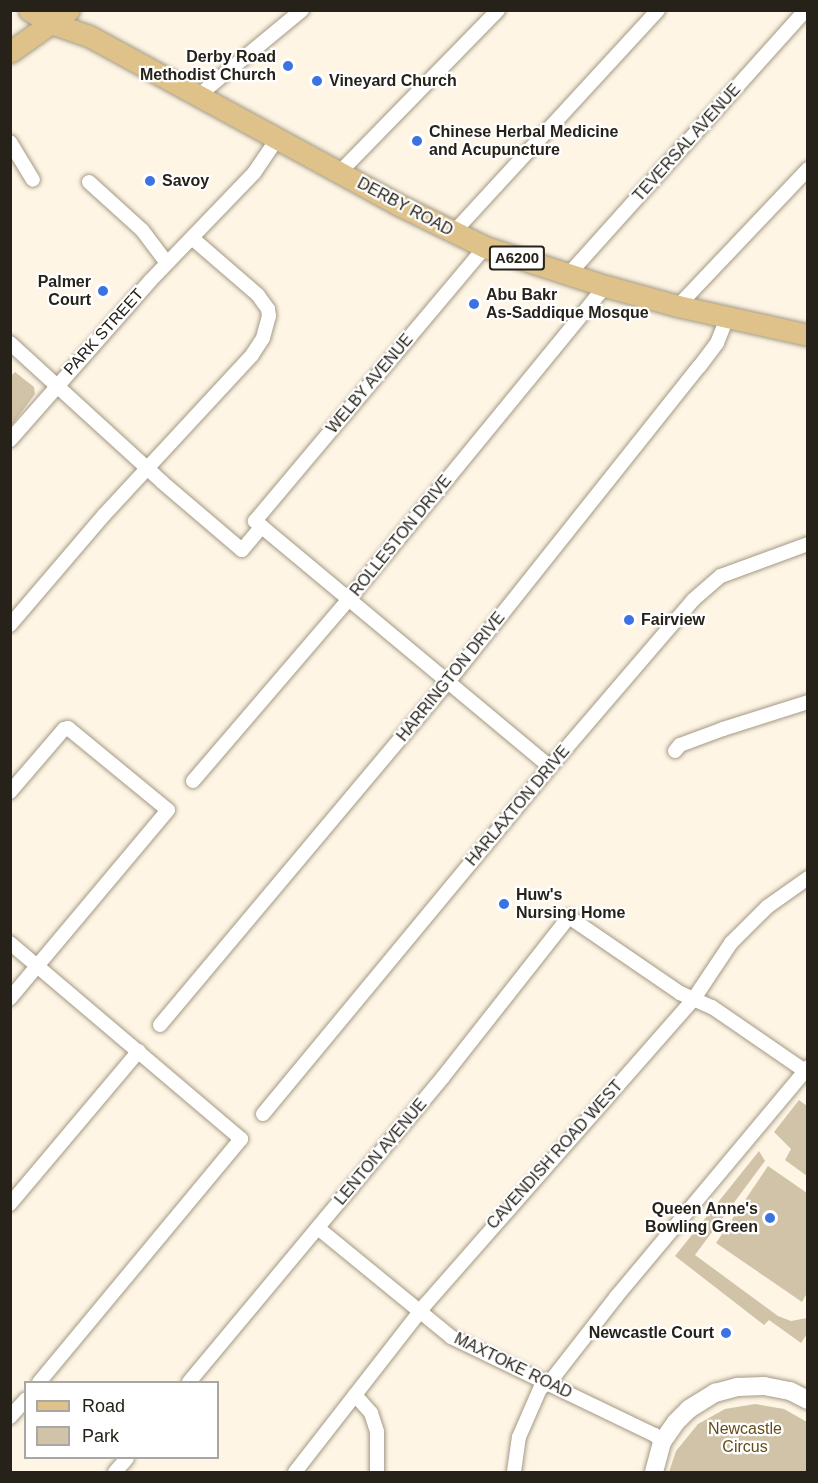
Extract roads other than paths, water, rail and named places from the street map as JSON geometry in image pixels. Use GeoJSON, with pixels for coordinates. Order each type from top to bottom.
{"type":"FeatureCollection","features":[{"type":"Feature","properties":{"kind":"main road","name":"DERBY ROAD"},"geometry":{"type":"LineString","coordinates":[[29,10],[51,23],[89,36],[339,173],[453,233],[485,247],[568,275],[678,306],[807,335]]}},
{"type":"Feature","properties":{"kind":"main road"},"geometry":{"type":"LineString","coordinates":[[10,52],[69,10]]}},
{"type":"Feature","properties":{"kind":"street"},"geometry":{"type":"LineString","coordinates":[[198,96],[302,10]]}},
{"type":"Feature","properties":{"kind":"street"},"geometry":{"type":"LineString","coordinates":[[339,173],[498,10]]}},
{"type":"Feature","properties":{"kind":"street"},"geometry":{"type":"LineString","coordinates":[[453,233],[658,10]]}},
{"type":"Feature","properties":{"kind":"street","name":"TEVERSAL AVENUE"},"geometry":{"type":"LineString","coordinates":[[568,275],[806,10]]}},
{"type":"Feature","properties":{"kind":"street","name":"PARK STREET"},"geometry":{"type":"LineString","coordinates":[[148,468],[57,384],[167,263],[254,173],[277,139]]}},
{"type":"Feature","properties":{"kind":"street"},"geometry":{"type":"LineString","coordinates":[[10,142],[33,180]]}},
{"type":"Feature","properties":{"kind":"street"},"geometry":{"type":"LineString","coordinates":[[678,306],[807,170]]}},
{"type":"Feature","properties":{"kind":"street"},"geometry":{"type":"LineString","coordinates":[[89,182],[142,230],[167,263]]}},
{"type":"Feature","properties":{"kind":"street"},"geometry":{"type":"LineString","coordinates":[[10,625],[104,514],[252,355],[263,338],[269,316],[268,309],[258,295],[192,238]]}},
{"type":"Feature","properties":{"kind":"street","name":"WELBY AVENUE"},"geometry":{"type":"LineString","coordinates":[[148,468],[242,550],[258,523],[485,247]]}},
{"type":"Feature","properties":{"kind":"street","name":"ROLLESTON DRIVE"},"geometry":{"type":"LineString","coordinates":[[193,782],[350,598],[605,286]]}},
{"type":"Feature","properties":{"kind":"street","name":"HARRINGTON DRIVE"},"geometry":{"type":"LineString","coordinates":[[160,1025],[448,682],[699,368],[717,343],[727,318]]}},
{"type":"Feature","properties":{"kind":"street"},"geometry":{"type":"LineString","coordinates":[[10,343],[57,384],[10,440]]}},
{"type":"Feature","properties":{"kind":"street"},"geometry":{"type":"LineString","coordinates":[[258,523],[550,767]]}},
{"type":"Feature","properties":{"kind":"street","name":"HARLAXTON DRIVE"},"geometry":{"type":"LineString","coordinates":[[263,1114],[550,767],[705,587],[721,576],[807,544]]}},
{"type":"Feature","properties":{"kind":"street"},"geometry":{"type":"LineString","coordinates":[[675,751],[680,745],[723,729],[807,702]]}},
{"type":"Feature","properties":{"kind":"street"},"geometry":{"type":"LineString","coordinates":[[10,792],[63,729],[68,728],[168,810],[10,998]]}},
{"type":"Feature","properties":{"kind":"street","name":"CAVENDISH ROAD WEST"},"geometry":{"type":"LineString","coordinates":[[295,1473],[420,1312],[504,1212],[693,1000],[731,943],[767,908],[807,878]]}},
{"type":"Feature","properties":{"kind":"street","name":"LENTON AVENUE"},"geometry":{"type":"LineString","coordinates":[[191,1381],[318,1228],[569,917],[693,1000]]}},
{"type":"Feature","properties":{"kind":"street"},"geometry":{"type":"LineString","coordinates":[[10,943],[241,1139],[41,1381]]}},
{"type":"Feature","properties":{"kind":"street"},"geometry":{"type":"LineString","coordinates":[[514,1473],[523,1424],[540,1389],[548,1384],[616,1297],[806,1070],[712,1007],[693,1000]]}},
{"type":"Feature","properties":{"kind":"street"},"geometry":{"type":"LineString","coordinates":[[10,1204],[139,1051]]}},
{"type":"Feature","properties":{"kind":"street","name":"MAXTOKE ROAD"},"geometry":{"type":"LineString","coordinates":[[318,1228],[451,1337],[655,1435],[662,1442]]}},
{"type":"Feature","properties":{"kind":"street"},"geometry":{"type":"LineString","coordinates":[[654,1473],[662,1442],[676,1422],[690,1409],[715,1394],[738,1387],[764,1386],[790,1391],[807,1400]]}},
{"type":"Feature","properties":{"kind":"street"},"geometry":{"type":"LineString","coordinates":[[355,1395],[371,1413],[378,1432],[377,1473]]}},
{"type":"Feature","properties":{"kind":"street"},"geometry":{"type":"LineString","coordinates":[[10,1417],[24,1401]]}},
{"type":"Feature","properties":{"kind":"street"},"geometry":{"type":"LineString","coordinates":[[115,1473],[126,1459]]}},
{"type":"Feature","properties":{"kind":"place","name":"Derby Road Methodist Church"},"geometry":{"type":"Point","coordinates":[288,66]}},
{"type":"Feature","properties":{"kind":"place","name":"Vineyard Church"},"geometry":{"type":"Point","coordinates":[317,81]}},
{"type":"Feature","properties":{"kind":"place","name":"Chinese Herbal Medicine and Acupuncture"},"geometry":{"type":"Point","coordinates":[417,141]}},
{"type":"Feature","properties":{"kind":"place","name":"Savoy"},"geometry":{"type":"Point","coordinates":[150,181]}},
{"type":"Feature","properties":{"kind":"place","name":"Palmer Court"},"geometry":{"type":"Point","coordinates":[103,291]}},
{"type":"Feature","properties":{"kind":"place","name":"Abu Bakr As-Saddique Mosque"},"geometry":{"type":"Point","coordinates":[474,304]}},
{"type":"Feature","properties":{"kind":"place","name":"Fairview"},"geometry":{"type":"Point","coordinates":[629,620]}},
{"type":"Feature","properties":{"kind":"place","name":"Huw's Nursing Home"},"geometry":{"type":"Point","coordinates":[504,904]}},
{"type":"Feature","properties":{"kind":"place","name":"Queen Anne's Bowling Green"},"geometry":{"type":"Point","coordinates":[770,1218]}},
{"type":"Feature","properties":{"kind":"place","name":"Newcastle Court"},"geometry":{"type":"Point","coordinates":[726,1333]}},
{"type":"Feature","properties":{"kind":"park label","name":"Newcastle Circus"},"geometry":{"type":"Point","coordinates":[745,1438]}}]}
